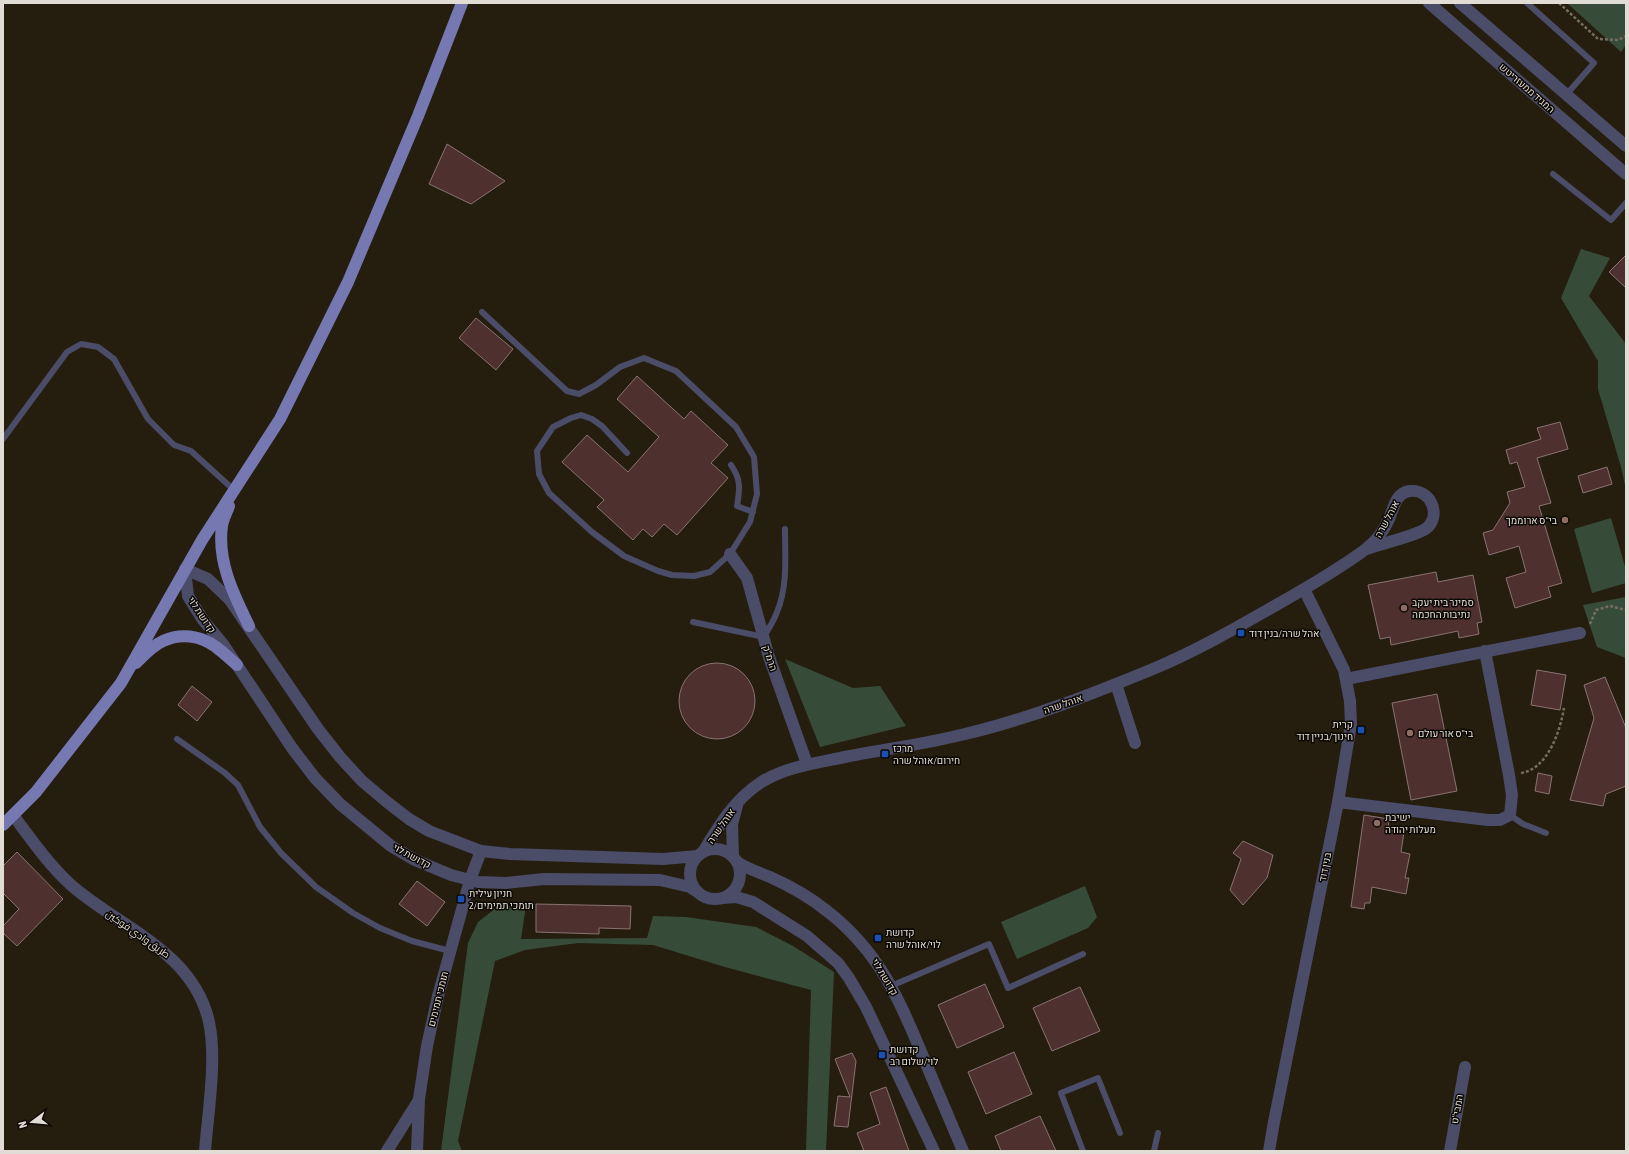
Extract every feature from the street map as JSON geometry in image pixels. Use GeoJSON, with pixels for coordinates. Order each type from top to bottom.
{"type":"FeatureCollection","features":[{"type":"Feature","properties":{"kind":"main road"},"geometry":{"type":"LineString","coordinates":[[3,826],[36,792],[121,683],[185,568],[280,419],[348,282],[418,116],[462,3]]}},
{"type":"Feature","properties":{"kind":"main road"},"geometry":{"type":"LineString","coordinates":[[234,490],[222,525],[222,552],[232,591],[249,626]]}},
{"type":"Feature","properties":{"kind":"main road"},"geometry":{"type":"LineString","coordinates":[[127,672],[150,650],[162,641],[177,637],[189,636],[198,637],[214,646],[236,665]]}},
{"type":"Feature","properties":{"kind":"street","name":"המגיד ממעזריטש"},"geometry":{"type":"LineString","coordinates":[[1428,3],[1626,174]]}},
{"type":"Feature","properties":{"kind":"street","name":"המגיד ממעזריטש"},"geometry":{"type":"LineString","coordinates":[[1460,3],[1626,146]]}},
{"type":"Feature","properties":{"kind":"street","name":"אוהל שרה"},"geometry":{"type":"LineString","coordinates":[[700,854],[739,802],[748,792],[761,782],[807,764],[966,734],[1038,712],[1116,684],[1155,668],[1227,634],[1304,589],[1366,549],[1380,536],[1398,497],[1410,491],[1424,494],[1430,499],[1433,505],[1433,519],[1424,530],[1366,549]]}},
{"type":"Feature","properties":{"kind":"street","name":"הרמ\"ק"},"geometry":{"type":"LineString","coordinates":[[730,554],[747,578],[764,637],[807,764]]}},
{"type":"Feature","properties":{"kind":"street"},"geometry":{"type":"LineString","coordinates":[[185,568],[208,580],[230,600],[318,729],[340,757],[362,781],[398,811],[429,831],[482,851],[544,856],[663,859],[700,854],[716,849],[728,853],[735,859],[741,874],[740,880],[734,892],[717,900],[706,898],[696,891],[690,880],[690,873],[691,867],[700,854]]}},
{"type":"Feature","properties":{"kind":"street","name":"קדושת לוי"},"geometry":{"type":"LineString","coordinates":[[185,568],[188,596],[292,748],[316,778],[340,804],[391,846],[415,860],[451,875],[478,882],[506,883],[544,879],[660,880],[690,887],[696,891]]}},
{"type":"Feature","properties":{"kind":"street","name":"בנין דוד"},"geometry":{"type":"LineString","coordinates":[[1269,1151],[1338,802],[1351,724],[1350,701],[1344,670],[1304,589]]}},
{"type":"Feature","properties":{"kind":"street"},"geometry":{"type":"LineString","coordinates":[[1346,679],[1580,633]]}},
{"type":"Feature","properties":{"kind":"street"},"geometry":{"type":"LineString","coordinates":[[1338,802],[1488,820],[1500,820],[1510,815],[1512,795],[1509,775],[1485,651]]}},
{"type":"Feature","properties":{"kind":"street"},"geometry":{"type":"LineString","coordinates":[[1116,684],[1135,744]]}},
{"type":"Feature","properties":{"kind":"street","name":"אוהל שרה"},"geometry":{"type":"LineString","coordinates":[[735,859],[732,824],[739,802]]}},
{"type":"Feature","properties":{"kind":"street","name":"طريق وادي فوکين"},"geometry":{"type":"LineString","coordinates":[[13,815],[50,862],[70,884],[93,903],[167,953],[182,968],[194,984],[204,1004],[212,1038],[212,1061],[205,1151]]}},
{"type":"Feature","properties":{"kind":"street","name":"תומכי תמימים"},"geometry":{"type":"LineString","coordinates":[[417,1151],[420,1099],[427,1046],[438,996],[470,880],[482,851]]}},
{"type":"Feature","properties":{"kind":"street","name":"קדושת לוי"},"geometry":{"type":"LineString","coordinates":[[735,859],[748,870],[770,877],[802,894],[840,921],[866,947],[891,986],[906,1015],[963,1151]]}},
{"type":"Feature","properties":{"kind":"street"},"geometry":{"type":"LineString","coordinates":[[723,898],[736,898],[753,902],[807,936],[838,964],[849,978],[866,1007],[934,1151]]}},
{"type":"Feature","properties":{"kind":"street","name":"המבי\"ט"},"geometry":{"type":"LineString","coordinates":[[1450,1151],[1465,1067]]}},
{"type":"Feature","properties":{"kind":"street"},"geometry":{"type":"LineString","coordinates":[[388,1151],[420,1099]]}},
{"type":"Feature","properties":{"kind":"lane"},"geometry":{"type":"LineString","coordinates":[[1527,3],[1594,63],[1566,95]]}},
{"type":"Feature","properties":{"kind":"lane"},"geometry":{"type":"LineString","coordinates":[[1553,174],[1611,220],[1626,203]]}},
{"type":"Feature","properties":{"kind":"lane"},"geometry":{"type":"LineString","coordinates":[[482,312],[567,391],[579,394],[596,385],[620,367],[644,358],[676,371],[736,427],[754,457],[757,494],[750,522],[730,554],[710,572],[694,576],[672,575],[658,571],[624,556],[592,532],[549,492],[539,474],[537,451],[553,427],[581,415],[592,419],[602,426],[627,453]]}},
{"type":"Feature","properties":{"kind":"lane"},"geometry":{"type":"LineString","coordinates":[[3,439],[67,352],[81,344],[98,347],[114,359],[148,419],[174,444],[191,451],[234,490]]}},
{"type":"Feature","properties":{"kind":"lane"},"geometry":{"type":"LineString","coordinates":[[731,465],[738,474],[740,490],[737,506],[753,512]]}},
{"type":"Feature","properties":{"kind":"lane"},"geometry":{"type":"LineString","coordinates":[[693,622],[764,637],[777,612],[784,588],[786,561],[785,528]]}},
{"type":"Feature","properties":{"kind":"lane"},"geometry":{"type":"LineString","coordinates":[[177,739],[226,773],[238,785],[246,803],[260,827],[281,853],[316,887],[352,913],[380,928],[412,941],[450,951]]}},
{"type":"Feature","properties":{"kind":"lane"},"geometry":{"type":"LineString","coordinates":[[1510,815],[1523,824],[1546,833]]}},
{"type":"Feature","properties":{"kind":"lane"},"geometry":{"type":"LineString","coordinates":[[891,986],[989,944],[1008,988],[1083,954]]}},
{"type":"Feature","properties":{"kind":"lane"},"geometry":{"type":"LineString","coordinates":[[1083,1151],[1061,1093],[1098,1078],[1120,1133]]}},
{"type":"Feature","properties":{"kind":"lane"},"geometry":{"type":"LineString","coordinates":[[1154,1151],[1158,1133]]}},
{"type":"Feature","properties":{"kind":"path"},"geometry":{"type":"LineString","coordinates":[[1559,3],[1598,39],[1618,40],[1626,36]]}},
{"type":"Feature","properties":{"kind":"path"},"geometry":{"type":"LineString","coordinates":[[1580,633],[1589,625],[1596,610],[1610,606],[1626,610]]}},
{"type":"Feature","properties":{"kind":"path"},"geometry":{"type":"LineString","coordinates":[[1509,775],[1528,772],[1539,764],[1553,745],[1562,723],[1564,708]]}},
{"type":"Feature","properties":{"kind":"green space"},"geometry":{"type":"Polygon","coordinates":[[[1567,3],[1626,3],[1626,45],[1621,52],[1567,3]]]}},
{"type":"Feature","properties":{"kind":"green space"},"geometry":{"type":"Polygon","coordinates":[[[1581,249],[1610,258],[1589,296],[1626,344],[1626,490],[1621,467],[1598,389],[1598,361],[1561,298],[1581,249]]]}},
{"type":"Feature","properties":{"kind":"green space"},"geometry":{"type":"Polygon","coordinates":[[[1611,518],[1626,570],[1626,583],[1592,593],[1574,529],[1611,518]]]}},
{"type":"Feature","properties":{"kind":"green space"},"geometry":{"type":"Polygon","coordinates":[[[1626,597],[1626,658],[1597,647],[1583,605],[1626,597]]]}},
{"type":"Feature","properties":{"kind":"green space"},"geometry":{"type":"Polygon","coordinates":[[[785,659],[853,688],[880,686],[906,726],[820,747],[785,659]]]}},
{"type":"Feature","properties":{"kind":"green space"},"geometry":{"type":"Polygon","coordinates":[[[1085,886],[1097,917],[1088,928],[1017,959],[1001,922],[1085,886]]]}},
{"type":"Feature","properties":{"kind":"green space"},"geometry":{"type":"Polygon","coordinates":[[[526,905],[521,939],[647,938],[653,916],[686,917],[756,927],[793,946],[834,972],[826,1151],[806,1151],[811,990],[725,967],[653,945],[578,943],[525,950],[495,961],[458,1141],[462,1151],[441,1151],[468,943],[478,922],[496,908],[526,905]]]}},
{"type":"Feature","properties":{"kind":"building"},"geometry":{"type":"Polygon","coordinates":[[[447,144],[505,181],[471,204],[429,184],[447,144]]]}},
{"type":"Feature","properties":{"kind":"building"},"geometry":{"type":"Polygon","coordinates":[[[1626,255],[1626,288],[1609,272],[1626,255]]]}},
{"type":"Feature","properties":{"kind":"building"},"geometry":{"type":"Polygon","coordinates":[[[476,318],[513,349],[496,370],[459,338],[476,318]]]}},
{"type":"Feature","properties":{"kind":"building"},"geometry":{"type":"Polygon","coordinates":[[[637,376],[684,419],[691,411],[728,445],[711,463],[728,478],[677,535],[664,524],[652,537],[643,529],[633,540],[597,507],[604,500],[562,462],[587,435],[628,472],[659,437],[617,399],[637,376]]]}},
{"type":"Feature","properties":{"kind":"building"},"geometry":{"type":"Polygon","coordinates":[[[1560,422],[1568,449],[1537,458],[1551,503],[1539,506],[1562,583],[1548,587],[1551,597],[1515,608],[1506,578],[1526,572],[1519,546],[1489,555],[1483,533],[1493,530],[1510,503],[1507,492],[1525,487],[1517,462],[1510,464],[1506,450],[1541,439],[1537,428],[1560,422]]]}},
{"type":"Feature","properties":{"kind":"building"},"geometry":{"type":"Polygon","coordinates":[[[1607,467],[1612,484],[1583,493],[1578,476],[1607,467]]]}},
{"type":"Feature","properties":{"kind":"building"},"geometry":{"type":"Polygon","coordinates":[[[1436,572],[1438,582],[1473,575],[1482,622],[1477,623],[1479,634],[1459,638],[1458,631],[1391,645],[1390,637],[1380,639],[1368,585],[1436,572]]]}},
{"type":"Feature","properties":{"kind":"building"},"geometry":{"type":"Polygon","coordinates":[[[717,663],[732,666],[744,674],[752,686],[755,701],[752,716],[744,728],[732,736],[717,739],[702,736],[690,728],[682,716],[679,701],[682,686],[690,674],[702,666],[717,663]]]}},
{"type":"Feature","properties":{"kind":"building"},"geometry":{"type":"Polygon","coordinates":[[[1537,670],[1566,675],[1560,710],[1531,705],[1537,670]]]}},
{"type":"Feature","properties":{"kind":"building"},"geometry":{"type":"Polygon","coordinates":[[[1605,677],[1626,728],[1626,786],[1606,794],[1603,806],[1570,800],[1594,718],[1584,685],[1605,677]]]}},
{"type":"Feature","properties":{"kind":"building"},"geometry":{"type":"Polygon","coordinates":[[[192,686],[212,702],[197,721],[178,705],[192,686]]]}},
{"type":"Feature","properties":{"kind":"building"},"geometry":{"type":"Polygon","coordinates":[[[1437,694],[1457,791],[1411,800],[1392,703],[1437,694]]]}},
{"type":"Feature","properties":{"kind":"building"},"geometry":{"type":"Polygon","coordinates":[[[1538,773],[1552,776],[1549,794],[1535,791],[1538,773]]]}},
{"type":"Feature","properties":{"kind":"building"},"geometry":{"type":"Polygon","coordinates":[[[1364,815],[1389,819],[1388,830],[1404,832],[1401,852],[1410,854],[1405,878],[1409,878],[1406,894],[1372,887],[1370,903],[1365,903],[1364,909],[1351,907],[1364,815]]]}},
{"type":"Feature","properties":{"kind":"building"},"geometry":{"type":"Polygon","coordinates":[[[1243,841],[1273,855],[1267,878],[1243,905],[1230,890],[1241,859],[1233,853],[1243,841]]]}},
{"type":"Feature","properties":{"kind":"building"},"geometry":{"type":"Polygon","coordinates":[[[17,852],[63,899],[17,946],[3,933],[3,926],[19,909],[3,893],[3,866],[17,852]]]}},
{"type":"Feature","properties":{"kind":"building"},"geometry":{"type":"Polygon","coordinates":[[[417,881],[445,902],[427,926],[399,904],[417,881]]]}},
{"type":"Feature","properties":{"kind":"building"},"geometry":{"type":"Polygon","coordinates":[[[536,904],[631,906],[630,929],[599,928],[599,934],[536,932],[536,904]]]}},
{"type":"Feature","properties":{"kind":"building"},"geometry":{"type":"Polygon","coordinates":[[[985,984],[1004,1027],[957,1048],[938,1005],[985,984]]]}},
{"type":"Feature","properties":{"kind":"building"},"geometry":{"type":"Polygon","coordinates":[[[1080,987],[1100,1031],[1052,1051],[1033,1008],[1080,987]]]}},
{"type":"Feature","properties":{"kind":"building"},"geometry":{"type":"Polygon","coordinates":[[[1014,1052],[1032,1094],[986,1114],[968,1072],[1014,1052]]]}},
{"type":"Feature","properties":{"kind":"building"},"geometry":{"type":"Polygon","coordinates":[[[852,1053],[856,1061],[848,1127],[834,1126],[838,1096],[850,1097],[835,1059],[852,1053]]]}},
{"type":"Feature","properties":{"kind":"building"},"geometry":{"type":"Polygon","coordinates":[[[886,1087],[909,1151],[864,1151],[857,1133],[880,1124],[870,1093],[886,1087]]]}},
{"type":"Feature","properties":{"kind":"building"},"geometry":{"type":"Polygon","coordinates":[[[1040,1116],[1056,1151],[1001,1151],[995,1136],[1040,1116]]]}},
{"type":"Feature","properties":{"kind":"place","name":"בי\"ס ארוממך"},"geometry":{"type":"Point","coordinates":[1565,520]}},
{"type":"Feature","properties":{"kind":"place","name":"סמינר בית יעקב נתיבות החכמה"},"geometry":{"type":"Point","coordinates":[1404,608]}},
{"type":"Feature","properties":{"kind":"place","name":"אהל שרה/בנין דוד"},"geometry":{"type":"Point","coordinates":[1241,633]}},
{"type":"Feature","properties":{"kind":"place","name":"קרית חינוך/בניין דוד"},"geometry":{"type":"Point","coordinates":[1361,730]}},
{"type":"Feature","properties":{"kind":"place","name":"בי\"ס אור עולם"},"geometry":{"type":"Point","coordinates":[1410,733]}},
{"type":"Feature","properties":{"kind":"place","name":"מרכז חירום/אוהל שרה"},"geometry":{"type":"Point","coordinates":[885,754]}},
{"type":"Feature","properties":{"kind":"place","name":"ישיבת מעלות יהודה"},"geometry":{"type":"Point","coordinates":[1377,823]}},
{"type":"Feature","properties":{"kind":"place","name":"חניון עילית 2/תומכי תמימים"},"geometry":{"type":"Point","coordinates":[461,899]}},
{"type":"Feature","properties":{"kind":"place","name":"קדושת לוי/אוהל שרה"},"geometry":{"type":"Point","coordinates":[878,938]}},
{"type":"Feature","properties":{"kind":"place","name":"קדושת לוי/שלום רב"},"geometry":{"type":"Point","coordinates":[882,1055]}}]}
